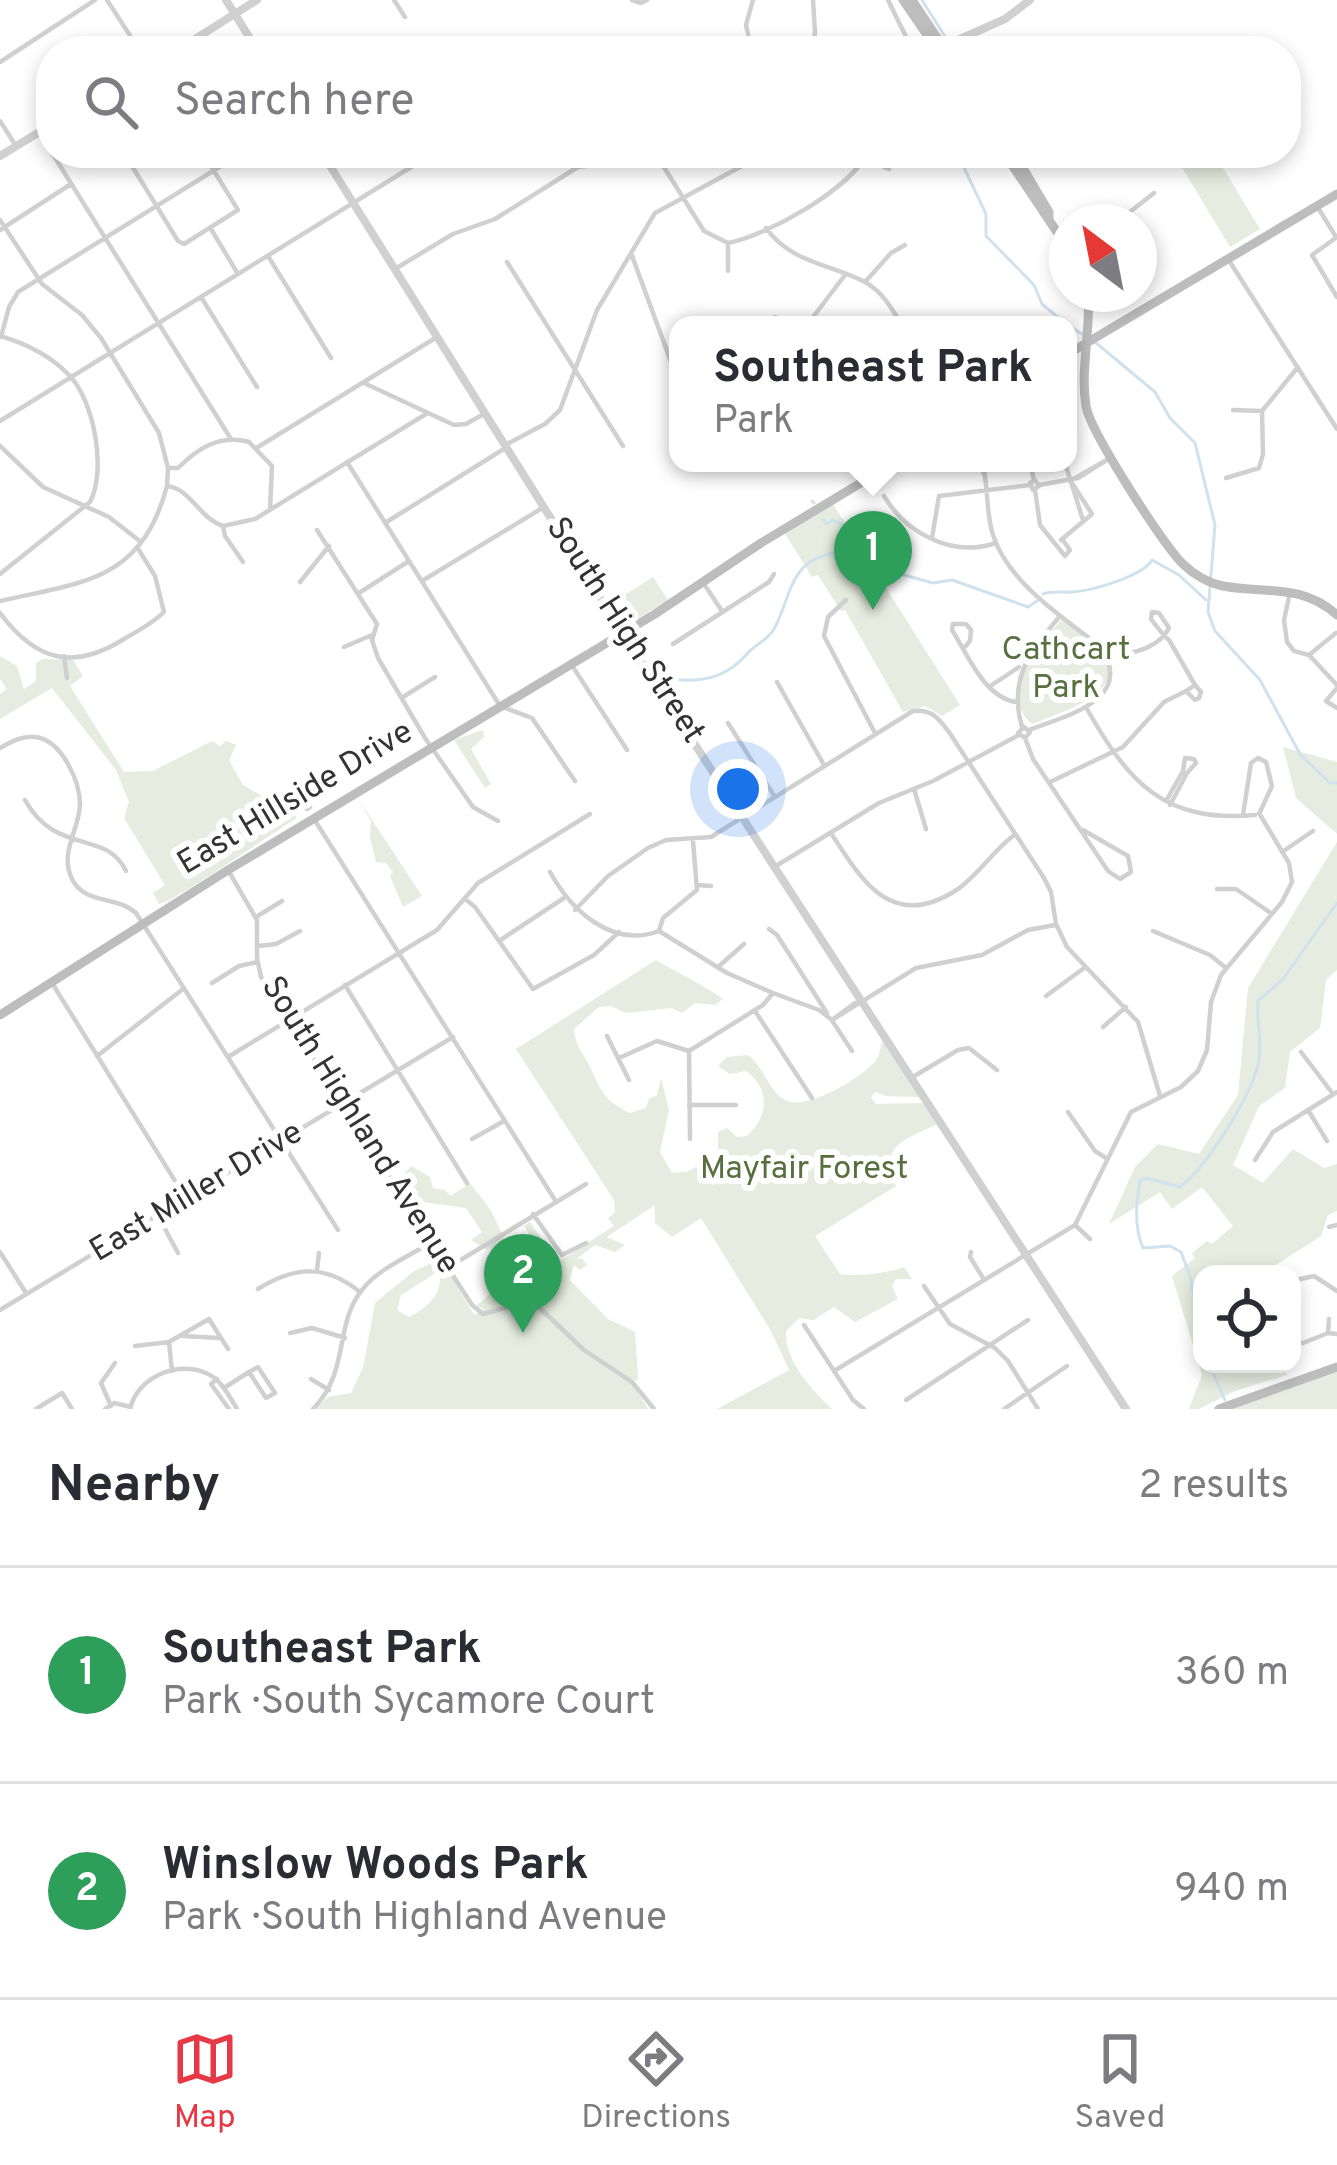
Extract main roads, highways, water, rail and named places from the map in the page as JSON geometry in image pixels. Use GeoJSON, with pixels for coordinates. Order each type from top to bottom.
{"type":"FeatureCollection","features":[{"type":"Feature","properties":{"kind":"main road"},"geometry":{"type":"LineString","coordinates":[[903,0],[933,36]]}},
{"type":"Feature","properties":{"kind":"main road"},"geometry":{"type":"LineString","coordinates":[[913,0],[936,36]]}},
{"type":"Feature","properties":{"kind":"main road"},"geometry":{"type":"LineString","coordinates":[[1014,168],[1049,219]]}},
{"type":"Feature","properties":{"kind":"main road"},"geometry":{"type":"LineString","coordinates":[[1023,168],[1049,212]]}},
{"type":"Feature","properties":{"kind":"main road"},"geometry":{"type":"LineString","coordinates":[[1077,347],[1337,194]]}},
{"type":"Feature","properties":{"kind":"main road"},"geometry":{"type":"LineString","coordinates":[[1090,312],[1088,417],[1174,554],[1201,578],[1221,586],[1292,590],[1337,615]]}},
{"type":"Feature","properties":{"kind":"main road"},"geometry":{"type":"LineString","coordinates":[[1090,315],[1108,328]]}},
{"type":"Feature","properties":{"kind":"main road"},"geometry":{"type":"LineString","coordinates":[[1077,360],[1086,367]]}},
{"type":"Feature","properties":{"kind":"main road","name":"East Hillside Drive"},"geometry":{"type":"LineString","coordinates":[[0,1016],[229,871],[311,811],[432,748],[869,472]]}},
{"type":"Feature","properties":{"kind":"main road"},"geometry":{"type":"LineString","coordinates":[[1219,1409],[1337,1367]]}},
{"type":"Feature","properties":{"kind":"waterway"},"geometry":{"type":"LineString","coordinates":[[922,0],[945,36]]}},
{"type":"Feature","properties":{"kind":"waterway"},"geometry":{"type":"LineString","coordinates":[[964,168],[986,214],[986,236],[1034,285],[1042,304],[1056,316]]}},
{"type":"Feature","properties":{"kind":"waterway"},"geometry":{"type":"LineString","coordinates":[[1077,331],[1082,334]]}},
{"type":"Feature","properties":{"kind":"waterway"},"geometry":{"type":"LineString","coordinates":[[1095,342],[1155,392],[1170,418],[1195,443],[1215,525],[1208,612],[1215,631],[1260,680],[1300,754],[1330,783],[1337,783]]}},
{"type":"Feature","properties":{"kind":"waterway"},"geometry":{"type":"LineString","coordinates":[[823,519],[826,524],[833,520],[852,530],[868,556],[886,570],[933,583],[952,580],[1028,607],[1037,601]]}},
{"type":"Feature","properties":{"kind":"waterway"},"geometry":{"type":"LineString","coordinates":[[660,677],[696,680],[728,670],[771,633],[803,568],[832,554],[865,551]]}},
{"type":"Feature","properties":{"kind":"waterway"},"geometry":{"type":"LineString","coordinates":[[1043,594],[1104,586],[1139,572],[1152,560],[1179,575],[1206,600]]}},
{"type":"Feature","properties":{"kind":"waterway"},"geometry":{"type":"LineString","coordinates":[[1193,1291],[1181,1252],[1170,1246],[1143,1248],[1137,1215],[1140,1181],[1147,1178],[1180,1187],[1216,1146],[1255,1073],[1260,1052],[1258,1001],[1283,979],[1337,903]]}},
{"type":"Feature","properties":{"kind":"waterway"},"geometry":{"type":"LineString","coordinates":[[1213,1373],[1225,1400]]}},
{"type":"Feature","properties":{"kind":"place","name":"Southeast Park"},"geometry":{"type":"Point","coordinates":[873,610]}},
{"type":"Feature","properties":{"kind":"place","name":"Winslow Woods Park"},"geometry":{"type":"Point","coordinates":[523,1333]}},
{"type":"Feature","properties":{"kind":"park label","name":"Cathcart Park"},"geometry":{"type":"Point","coordinates":[1066,670]}},
{"type":"Feature","properties":{"kind":"park label","name":"Mayfair Forest"},"geometry":{"type":"Point","coordinates":[804,1170]}}]}
